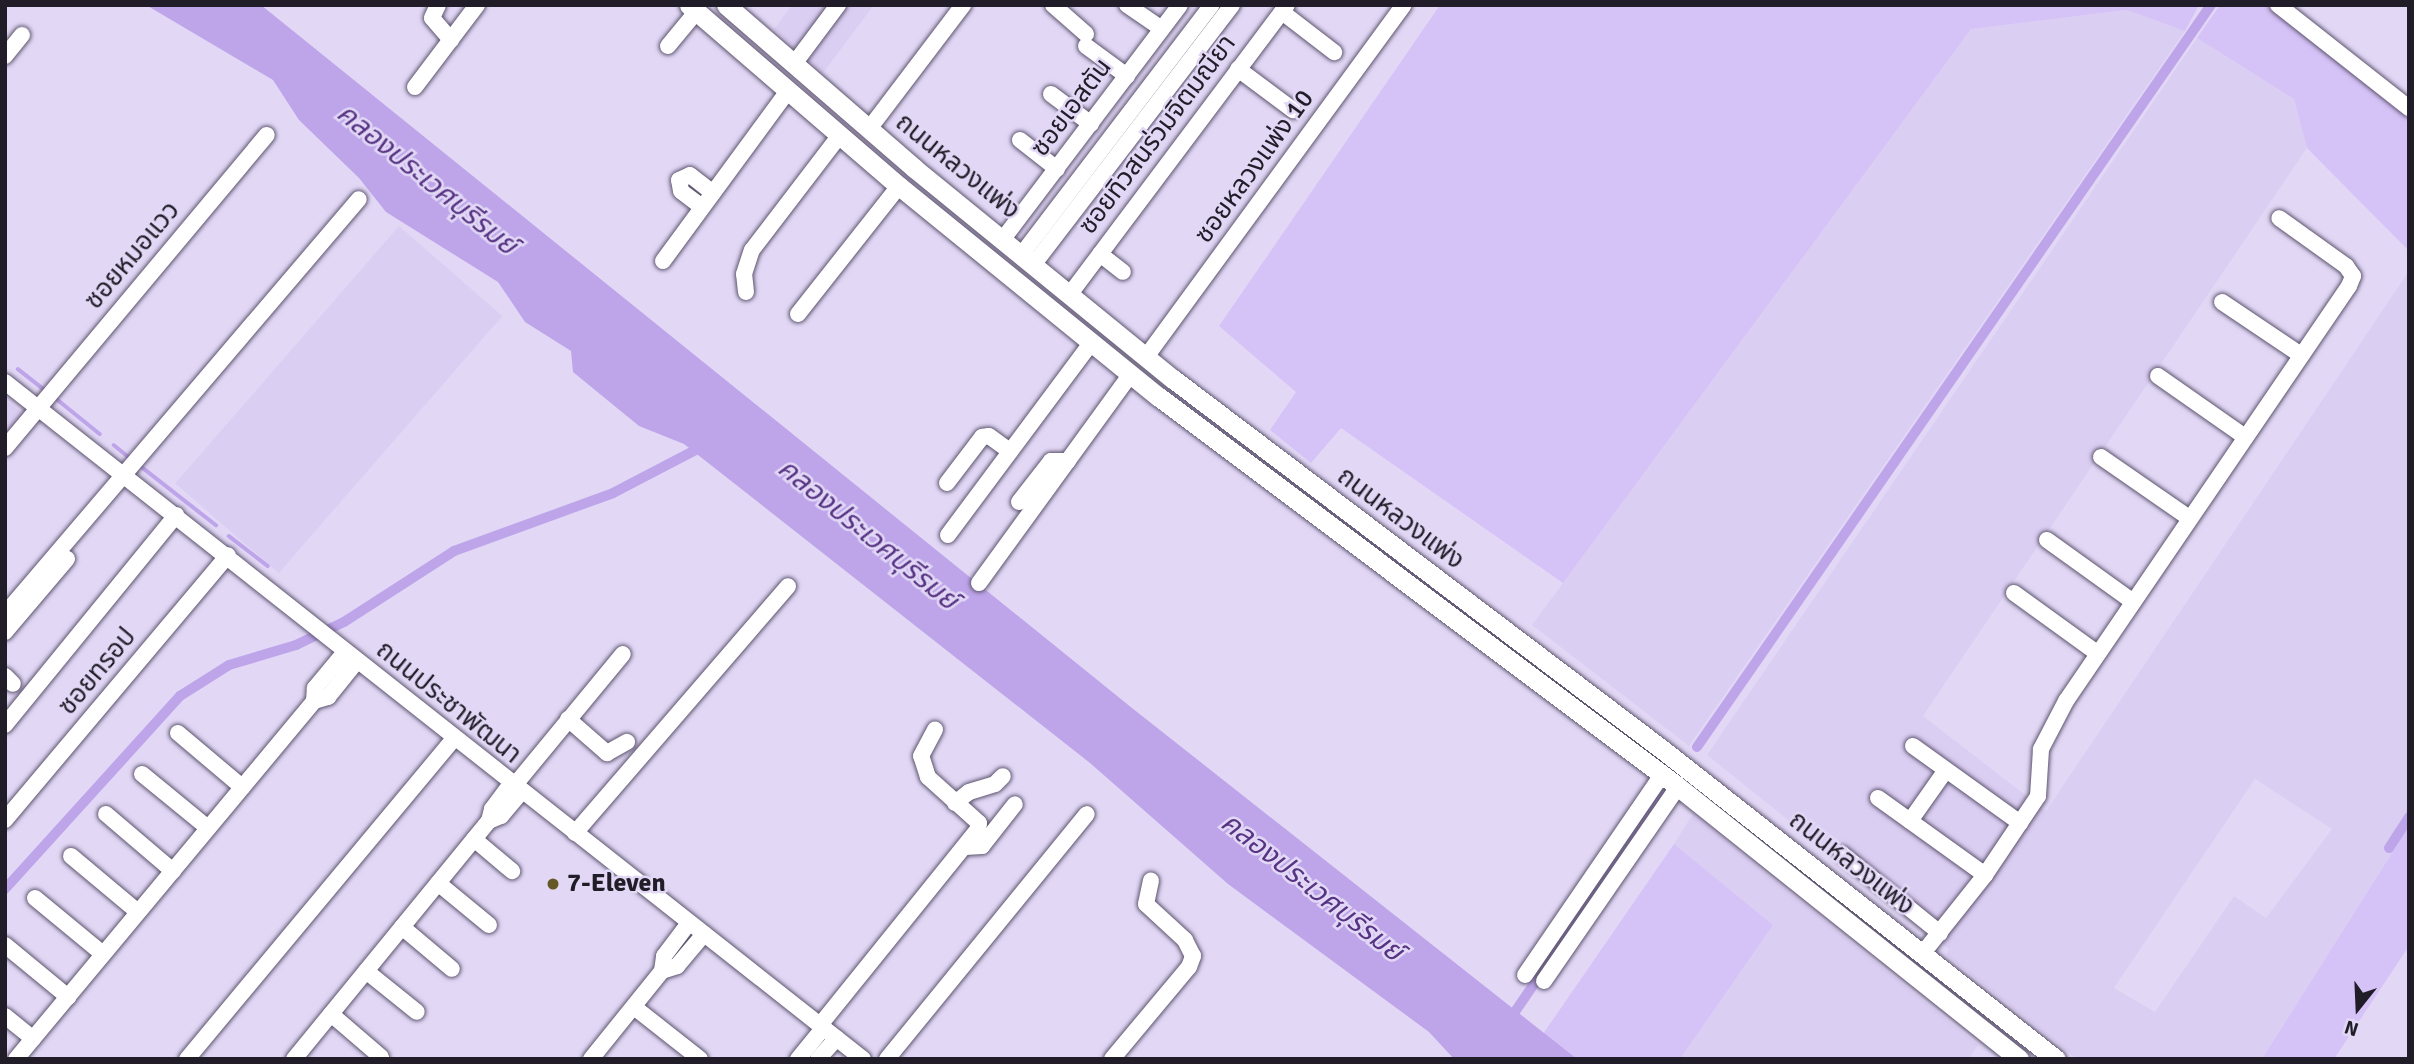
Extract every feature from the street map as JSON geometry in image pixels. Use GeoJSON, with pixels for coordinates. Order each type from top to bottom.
{"type":"FeatureCollection","features":[{"type":"Feature","properties":{"kind":"main road","name":"ถนนหลวงแพ่ง"},"geometry":{"type":"LineString","coordinates":[[730,7],[914,168],[1173,379],[1674,758],[2056,1059]]}},
{"type":"Feature","properties":{"kind":"main road","name":"ถนนหลวงแพ่ง"},"geometry":{"type":"LineString","coordinates":[[692,8],[899,186],[1159,397],[1678,787],[2019,1059]]}},
{"type":"Feature","properties":{"kind":"main road"},"geometry":{"type":"LineString","coordinates":[[899,186],[914,168]]}},
{"type":"Feature","properties":{"kind":"main road"},"geometry":{"type":"LineString","coordinates":[[1159,397],[1173,379]]}},
{"type":"Feature","properties":{"kind":"street"},"geometry":{"type":"LineString","coordinates":[[438,5],[432,18],[451,40]]}},
{"type":"Feature","properties":{"kind":"street"},"geometry":{"type":"LineString","coordinates":[[415,87],[477,5]]}},
{"type":"Feature","properties":{"kind":"street"},"geometry":{"type":"LineString","coordinates":[[794,64],[838,5]]}},
{"type":"Feature","properties":{"kind":"street"},"geometry":{"type":"LineString","coordinates":[[869,129],[963,5]]}},
{"type":"Feature","properties":{"kind":"street"},"geometry":{"type":"LineString","coordinates":[[1053,5],[1086,40],[1127,76]]}},
{"type":"Feature","properties":{"kind":"street"},"geometry":{"type":"LineString","coordinates":[[1127,5],[1162,29]]}},
{"type":"Feature","properties":{"kind":"street","name":"ซอยเอสตัน"},"geometry":{"type":"LineString","coordinates":[[1003,239],[1180,5]]}},
{"type":"Feature","properties":{"kind":"street"},"geometry":{"type":"LineString","coordinates":[[1028,259],[1212,5]]}},
{"type":"Feature","properties":{"kind":"street"},"geometry":{"type":"LineString","coordinates":[[1076,196],[1232,5]]}},
{"type":"Feature","properties":{"kind":"street","name":"ซอยหลวงแพ่ง 10"},"geometry":{"type":"LineString","coordinates":[[1146,357],[1404,5]]}},
{"type":"Feature","properties":{"kind":"street"},"geometry":{"type":"LineString","coordinates":[[2278,5],[2409,108]]}},
{"type":"Feature","properties":{"kind":"street"},"geometry":{"type":"LineString","coordinates":[[668,46],[692,8]]}},
{"type":"Feature","properties":{"kind":"street"},"geometry":{"type":"LineString","coordinates":[[1284,9],[1334,52]]}},
{"type":"Feature","properties":{"kind":"street","name":"ซอยทิวสนร่วมจิตมณียา"},"geometry":{"type":"LineString","coordinates":[[1069,294],[1284,9]]}},
{"type":"Feature","properties":{"kind":"street"},"geometry":{"type":"LineString","coordinates":[[5,56],[22,35]]}},
{"type":"Feature","properties":{"kind":"street"},"geometry":{"type":"LineString","coordinates":[[1238,69],[1293,110]]}},
{"type":"Feature","properties":{"kind":"street"},"geometry":{"type":"LineString","coordinates":[[663,261],[788,91]]}},
{"type":"Feature","properties":{"kind":"street"},"geometry":{"type":"LineString","coordinates":[[1051,94],[1091,124]]}},
{"type":"Feature","properties":{"kind":"street","name":"ซอยหมอแวว"},"geometry":{"type":"LineString","coordinates":[[5,448],[267,135]]}},
{"type":"Feature","properties":{"kind":"street"},"geometry":{"type":"LineString","coordinates":[[746,292],[744,274],[752,250],[840,135]]}},
{"type":"Feature","properties":{"kind":"street"},"geometry":{"type":"LineString","coordinates":[[1020,140],[1057,169]]}},
{"type":"Feature","properties":{"kind":"street"},"geometry":{"type":"LineString","coordinates":[[702,207],[681,191],[679,180],[690,175],[713,193]]}},
{"type":"Feature","properties":{"kind":"street"},"geometry":{"type":"LineString","coordinates":[[797,314],[899,186]]}},
{"type":"Feature","properties":{"kind":"street"},"geometry":{"type":"LineString","coordinates":[[5,632],[359,199]]}},
{"type":"Feature","properties":{"kind":"street"},"geometry":{"type":"LineString","coordinates":[[1923,953],[1986,875],[2040,792],[2043,742],[2097,653],[2353,276],[2346,266],[2279,218]]}},
{"type":"Feature","properties":{"kind":"street"},"geometry":{"type":"LineString","coordinates":[[1100,254],[1123,272]]}},
{"type":"Feature","properties":{"kind":"street"},"geometry":{"type":"LineString","coordinates":[[2222,302],[2301,355]]}},
{"type":"Feature","properties":{"kind":"street"},"geometry":{"type":"LineString","coordinates":[[948,535],[1092,342]]}},
{"type":"Feature","properties":{"kind":"street"},"geometry":{"type":"LineString","coordinates":[[979,583],[1131,373]]}},
{"type":"Feature","properties":{"kind":"street"},"geometry":{"type":"LineString","coordinates":[[2158,376],[2245,437]]}},
{"type":"Feature","properties":{"kind":"street","name":"ถนนประชาพัฒนา"},"geometry":{"type":"LineString","coordinates":[[5,382],[228,555],[515,787],[863,1059]]}},
{"type":"Feature","properties":{"kind":"street"},"geometry":{"type":"LineString","coordinates":[[947,483],[982,437],[989,436],[1010,451]]}},
{"type":"Feature","properties":{"kind":"street"},"geometry":{"type":"LineString","coordinates":[[2101,457],[2189,518]]}},
{"type":"Feature","properties":{"kind":"street"},"geometry":{"type":"LineString","coordinates":[[1019,502],[1051,461],[1068,461]]}},
{"type":"Feature","properties":{"kind":"street"},"geometry":{"type":"LineString","coordinates":[[5,614],[128,479]]}},
{"type":"Feature","properties":{"kind":"street"},"geometry":{"type":"LineString","coordinates":[[5,725],[176,515]]}},
{"type":"Feature","properties":{"kind":"street"},"geometry":{"type":"LineString","coordinates":[[2047,540],[2133,601]]}},
{"type":"Feature","properties":{"kind":"street","name":"ซอยทรอป"},"geometry":{"type":"LineString","coordinates":[[5,820],[228,555]]}},
{"type":"Feature","properties":{"kind":"street"},"geometry":{"type":"LineString","coordinates":[[575,832],[788,586]]}},
{"type":"Feature","properties":{"kind":"street"},"geometry":{"type":"LineString","coordinates":[[2014,593],[2097,653]]}},
{"type":"Feature","properties":{"kind":"street"},"geometry":{"type":"LineString","coordinates":[[295,1059],[489,821],[501,816],[515,787],[623,654]]}},
{"type":"Feature","properties":{"kind":"street"},"geometry":{"type":"LineString","coordinates":[[16,1059],[314,701],[328,697],[351,656]]}},
{"type":"Feature","properties":{"kind":"street"},"geometry":{"type":"LineString","coordinates":[[568,719],[607,753],[626,742]]}},
{"type":"Feature","properties":{"kind":"street"},"geometry":{"type":"LineString","coordinates":[[798,1059],[965,847],[979,823],[936,787],[923,765],[924,746],[935,730]]}},
{"type":"Feature","properties":{"kind":"street"},"geometry":{"type":"LineString","coordinates":[[178,733],[242,787]]}},
{"type":"Feature","properties":{"kind":"street"},"geometry":{"type":"LineString","coordinates":[[187,1059],[454,738]]}},
{"type":"Feature","properties":{"kind":"street"},"geometry":{"type":"LineString","coordinates":[[1913,746],[2020,823]]}},
{"type":"Feature","properties":{"kind":"street"},"geometry":{"type":"LineString","coordinates":[[1910,821],[1946,769]]}},
{"type":"Feature","properties":{"kind":"street"},"geometry":{"type":"LineString","coordinates":[[142,774],[208,828]]}},
{"type":"Feature","properties":{"kind":"street"},"geometry":{"type":"LineString","coordinates":[[1525,975],[1662,775]]}},
{"type":"Feature","properties":{"kind":"street"},"geometry":{"type":"LineString","coordinates":[[955,803],[1003,776]]}},
{"type":"Feature","properties":{"kind":"street"},"geometry":{"type":"LineString","coordinates":[[1544,981],[1678,787]]}},
{"type":"Feature","properties":{"kind":"street"},"geometry":{"type":"LineString","coordinates":[[1878,798],[1986,875]]}},
{"type":"Feature","properties":{"kind":"street"},"geometry":{"type":"LineString","coordinates":[[965,847],[982,846],[1016,804]]}},
{"type":"Feature","properties":{"kind":"street"},"geometry":{"type":"LineString","coordinates":[[106,814],[173,870]]}},
{"type":"Feature","properties":{"kind":"street"},"geometry":{"type":"LineString","coordinates":[[887,1059],[1087,814]]}},
{"type":"Feature","properties":{"kind":"street"},"geometry":{"type":"LineString","coordinates":[[474,839],[512,871]]}},
{"type":"Feature","properties":{"kind":"street"},"geometry":{"type":"LineString","coordinates":[[1842,854],[1940,933]]}},
{"type":"Feature","properties":{"kind":"street"},"geometry":{"type":"LineString","coordinates":[[71,856],[138,912]]}},
{"type":"Feature","properties":{"kind":"street"},"geometry":{"type":"LineString","coordinates":[[1112,1059],[1189,967],[1193,956],[1185,940],[1146,904],[1151,881]]}},
{"type":"Feature","properties":{"kind":"street"},"geometry":{"type":"LineString","coordinates":[[438,883],[489,925]]}},
{"type":"Feature","properties":{"kind":"street"},"geometry":{"type":"LineString","coordinates":[[35,898],[103,954]]}},
{"type":"Feature","properties":{"kind":"street"},"geometry":{"type":"LineString","coordinates":[[597,1056],[662,971],[664,956],[689,923]]}},
{"type":"Feature","properties":{"kind":"street"},"geometry":{"type":"LineString","coordinates":[[402,928],[453,969]]}},
{"type":"Feature","properties":{"kind":"street"},"geometry":{"type":"LineString","coordinates":[[662,971],[677,966],[704,934]]}},
{"type":"Feature","properties":{"kind":"street"},"geometry":{"type":"LineString","coordinates":[[5,945],[68,997]]}},
{"type":"Feature","properties":{"kind":"street"},"geometry":{"type":"LineString","coordinates":[[366,971],[417,1012]]}},
{"type":"Feature","properties":{"kind":"street"},"geometry":{"type":"LineString","coordinates":[[634,1007],[700,1059]]}},
{"type":"Feature","properties":{"kind":"street"},"geometry":{"type":"LineString","coordinates":[[331,1014],[381,1056]]}},
{"type":"Feature","properties":{"kind":"street"},"geometry":{"type":"LineString","coordinates":[[5,1016],[33,1039]]}},
{"type":"Feature","properties":{"kind":"street"},"geometry":{"type":"LineString","coordinates":[[818,1059],[837,1038]]}},
{"type":"Feature","properties":{"kind":"shaded area"},"geometry":{"type":"Polygon","coordinates":[[[792,5],[874,5],[823,73],[774,29],[792,5]]]}},
{"type":"Feature","properties":{"kind":"shaded area"},"geometry":{"type":"Polygon","coordinates":[[[1440,5],[2199,5],[2185,31],[2127,10],[1971,29],[1563,583],[1341,428],[1311,463],[1270,430],[1296,392],[1219,326],[1440,5]]]}},
{"type":"Feature","properties":{"kind":"shaded area"},"geometry":{"type":"Polygon","coordinates":[[[2220,5],[2265,5],[2409,118],[2409,251],[2307,148],[2294,99],[2197,38],[2220,5]]]}},
{"type":"Feature","properties":{"kind":"shaded area"},"geometry":{"type":"Polygon","coordinates":[[[2127,10],[2185,31],[1689,746],[1532,625],[1971,29],[2127,10]]]}},
{"type":"Feature","properties":{"kind":"shaded area"},"geometry":{"type":"Polygon","coordinates":[[[2197,38],[2294,99],[2307,148],[1923,716],[2046,811],[2409,271],[2409,826],[2262,1059],[2077,1059],[1946,955],[1949,949],[1707,755],[2197,38]],[[2255,779],[2114,988],[2155,1012],[2234,896],[2266,918],[2332,829],[2255,779]]]}},
{"type":"Feature","properties":{"kind":"shaded area"},"geometry":{"type":"Polygon","coordinates":[[[399,226],[502,316],[279,573],[175,483],[399,226]]]}},
{"type":"Feature","properties":{"kind":"shaded area"},"geometry":{"type":"Polygon","coordinates":[[[5,400],[25,415],[5,439],[5,400]]]}},
{"type":"Feature","properties":{"kind":"shaded area"},"geometry":{"type":"Polygon","coordinates":[[[1693,814],[1978,1045],[1969,1059],[1680,1059],[1773,925],[1674,844],[1693,814]]]}},
{"type":"Feature","properties":{"kind":"shaded area"},"geometry":{"type":"Polygon","coordinates":[[[2409,826],[2409,946],[2334,1059],[2262,1059],[2409,826]]]}},
{"type":"Feature","properties":{"kind":"shaded area"},"geometry":{"type":"Polygon","coordinates":[[[1674,844],[1773,925],[1680,1059],[1577,1059],[1543,1034],[1674,844]]]}},
{"type":"Feature","properties":{"kind":"water","name":"คลองประเวศบุรีรมย์"},"geometry":{"type":"Polygon","coordinates":[[[146,5],[261,5],[1132,708],[1577,1059],[1454,1059],[1429,1032],[1228,884],[1090,763],[684,444],[639,426],[573,372],[571,351],[525,322],[498,282],[386,212],[359,178],[299,120],[273,80],[146,5]]]}},
{"type":"Feature","properties":{"kind":"waterway"},"geometry":{"type":"LineString","coordinates":[[1697,747],[2211,5]]}},
{"type":"Feature","properties":{"kind":"waterway"},"geometry":{"type":"LineString","coordinates":[[18,369],[44,389]]}},
{"type":"Feature","properties":{"kind":"waterway"},"geometry":{"type":"LineString","coordinates":[[58,400],[100,434]]}},
{"type":"Feature","properties":{"kind":"waterway"},"geometry":{"type":"LineString","coordinates":[[5,889],[180,696],[229,665],[296,645],[344,622],[454,551],[613,493],[707,444]]}},
{"type":"Feature","properties":{"kind":"waterway"},"geometry":{"type":"LineString","coordinates":[[114,445],[129,457]]}},
{"type":"Feature","properties":{"kind":"waterway"},"geometry":{"type":"LineString","coordinates":[[143,468],[216,525]]}},
{"type":"Feature","properties":{"kind":"waterway"},"geometry":{"type":"LineString","coordinates":[[229,536],[268,566]]}},
{"type":"Feature","properties":{"kind":"waterway"},"geometry":{"type":"LineString","coordinates":[[1508,1022],[1662,796]]}},
{"type":"Feature","properties":{"kind":"waterway"},"geometry":{"type":"LineString","coordinates":[[2389,848],[2409,817]]}},
{"type":"Feature","properties":{"kind":"place","name":"7-Eleven"},"geometry":{"type":"Point","coordinates":[553,884]}}]}
